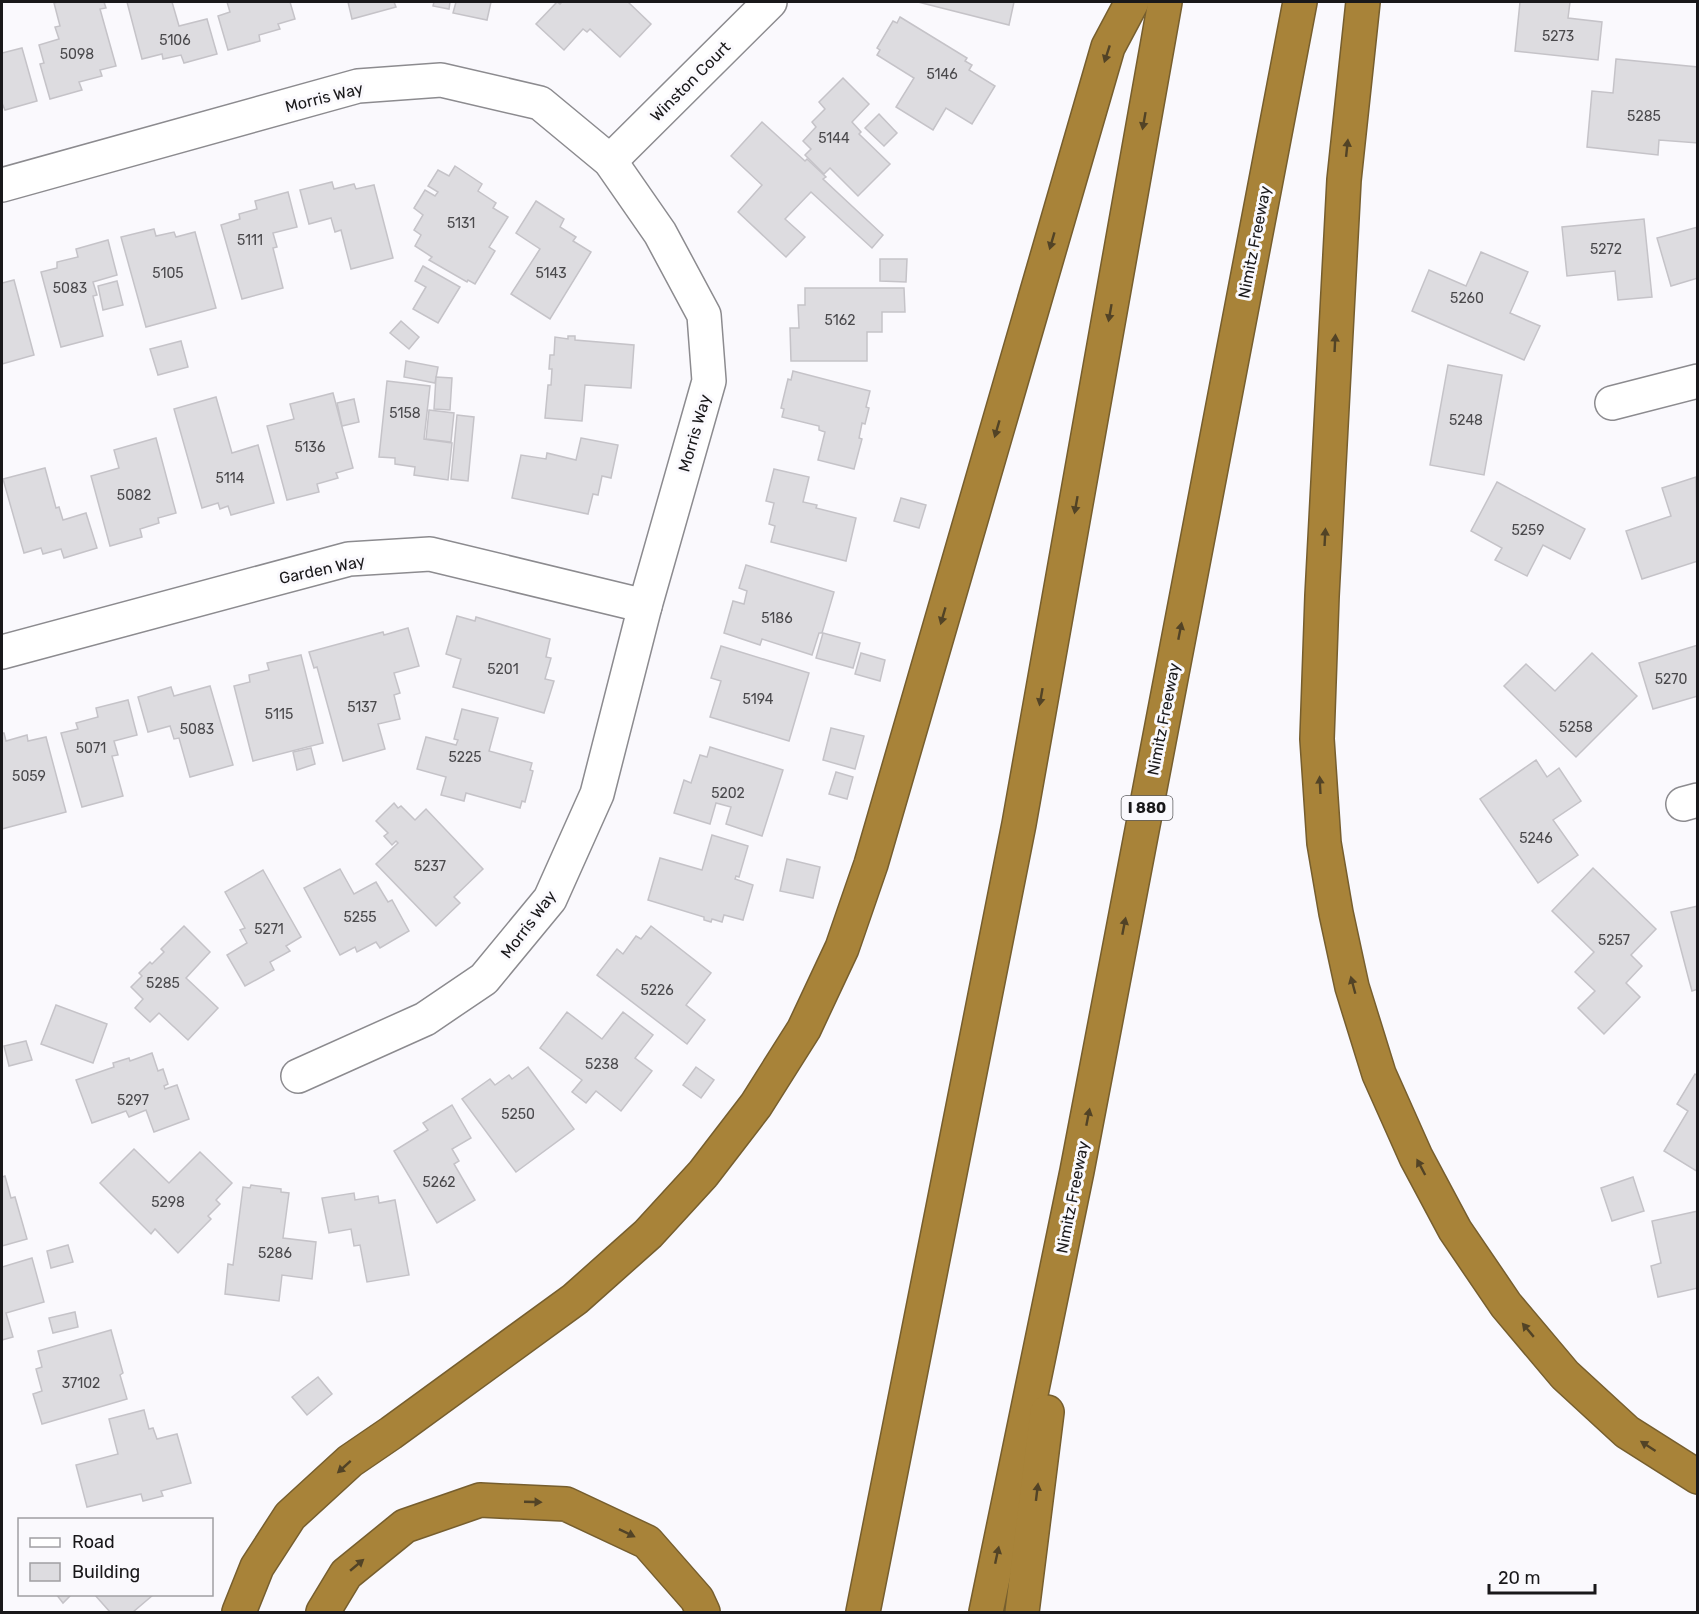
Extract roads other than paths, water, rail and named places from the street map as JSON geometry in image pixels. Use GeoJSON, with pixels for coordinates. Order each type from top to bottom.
{"type":"FeatureCollection","features":[{"type":"Feature","properties":{"kind":"highway"},"geometry":{"type":"LineString","coordinates":[[238,1612],[257,1567],[290,1516],[350,1461],[392,1434],[575,1299],[648,1234],[703,1174],[756,1105],[804,1029],[842,948],[871,864],[1108,47],[1132,2]]}},
{"type":"Feature","properties":{"kind":"highway"},"geometry":{"type":"LineString","coordinates":[[863,1612],[1019,824],[1165,2]]}},
{"type":"Feature","properties":{"kind":"highway","name":"Nimitz Freeway"},"geometry":{"type":"LineString","coordinates":[[986,1612],[1077,1171],[1300,2]]}},
{"type":"Feature","properties":{"kind":"highway"},"geometry":{"type":"LineString","coordinates":[[1363,2],[1344,180],[1322,596],[1317,739],[1324,843],[1345,955],[1379,1074],[1416,1157],[1455,1230],[1506,1305],[1565,1375],[1627,1432],[1698,1477]]}},
{"type":"Feature","properties":{"kind":"highway"},"geometry":{"type":"LineString","coordinates":[[1022,1612],[1077,1171]]}},
{"type":"Feature","properties":{"kind":"highway"},"geometry":{"type":"LineString","coordinates":[[323,1612],[346,1574],[405,1526],[480,1500],[566,1504],[646,1542],[697,1599],[703,1612]]}},
{"type":"Feature","properties":{"kind":"street","name":"Winston Court"},"geometry":{"type":"LineString","coordinates":[[610,161],[770,2]]}},
{"type":"Feature","properties":{"kind":"street","name":"Morris Way"},"geometry":{"type":"LineString","coordinates":[[2,185],[358,86],[441,80],[540,103],[610,161],[660,233],[704,315],[709,381],[645,606],[597,794],[550,899],[484,979],[426,1019],[298,1076]]}},
{"type":"Feature","properties":{"kind":"street"},"geometry":{"type":"LineString","coordinates":[[1612,403],[1698,381]]}},
{"type":"Feature","properties":{"kind":"street","name":"Garden Way"},"geometry":{"type":"LineString","coordinates":[[2,652],[349,560],[395,556],[430,554],[645,606]]}}]}
